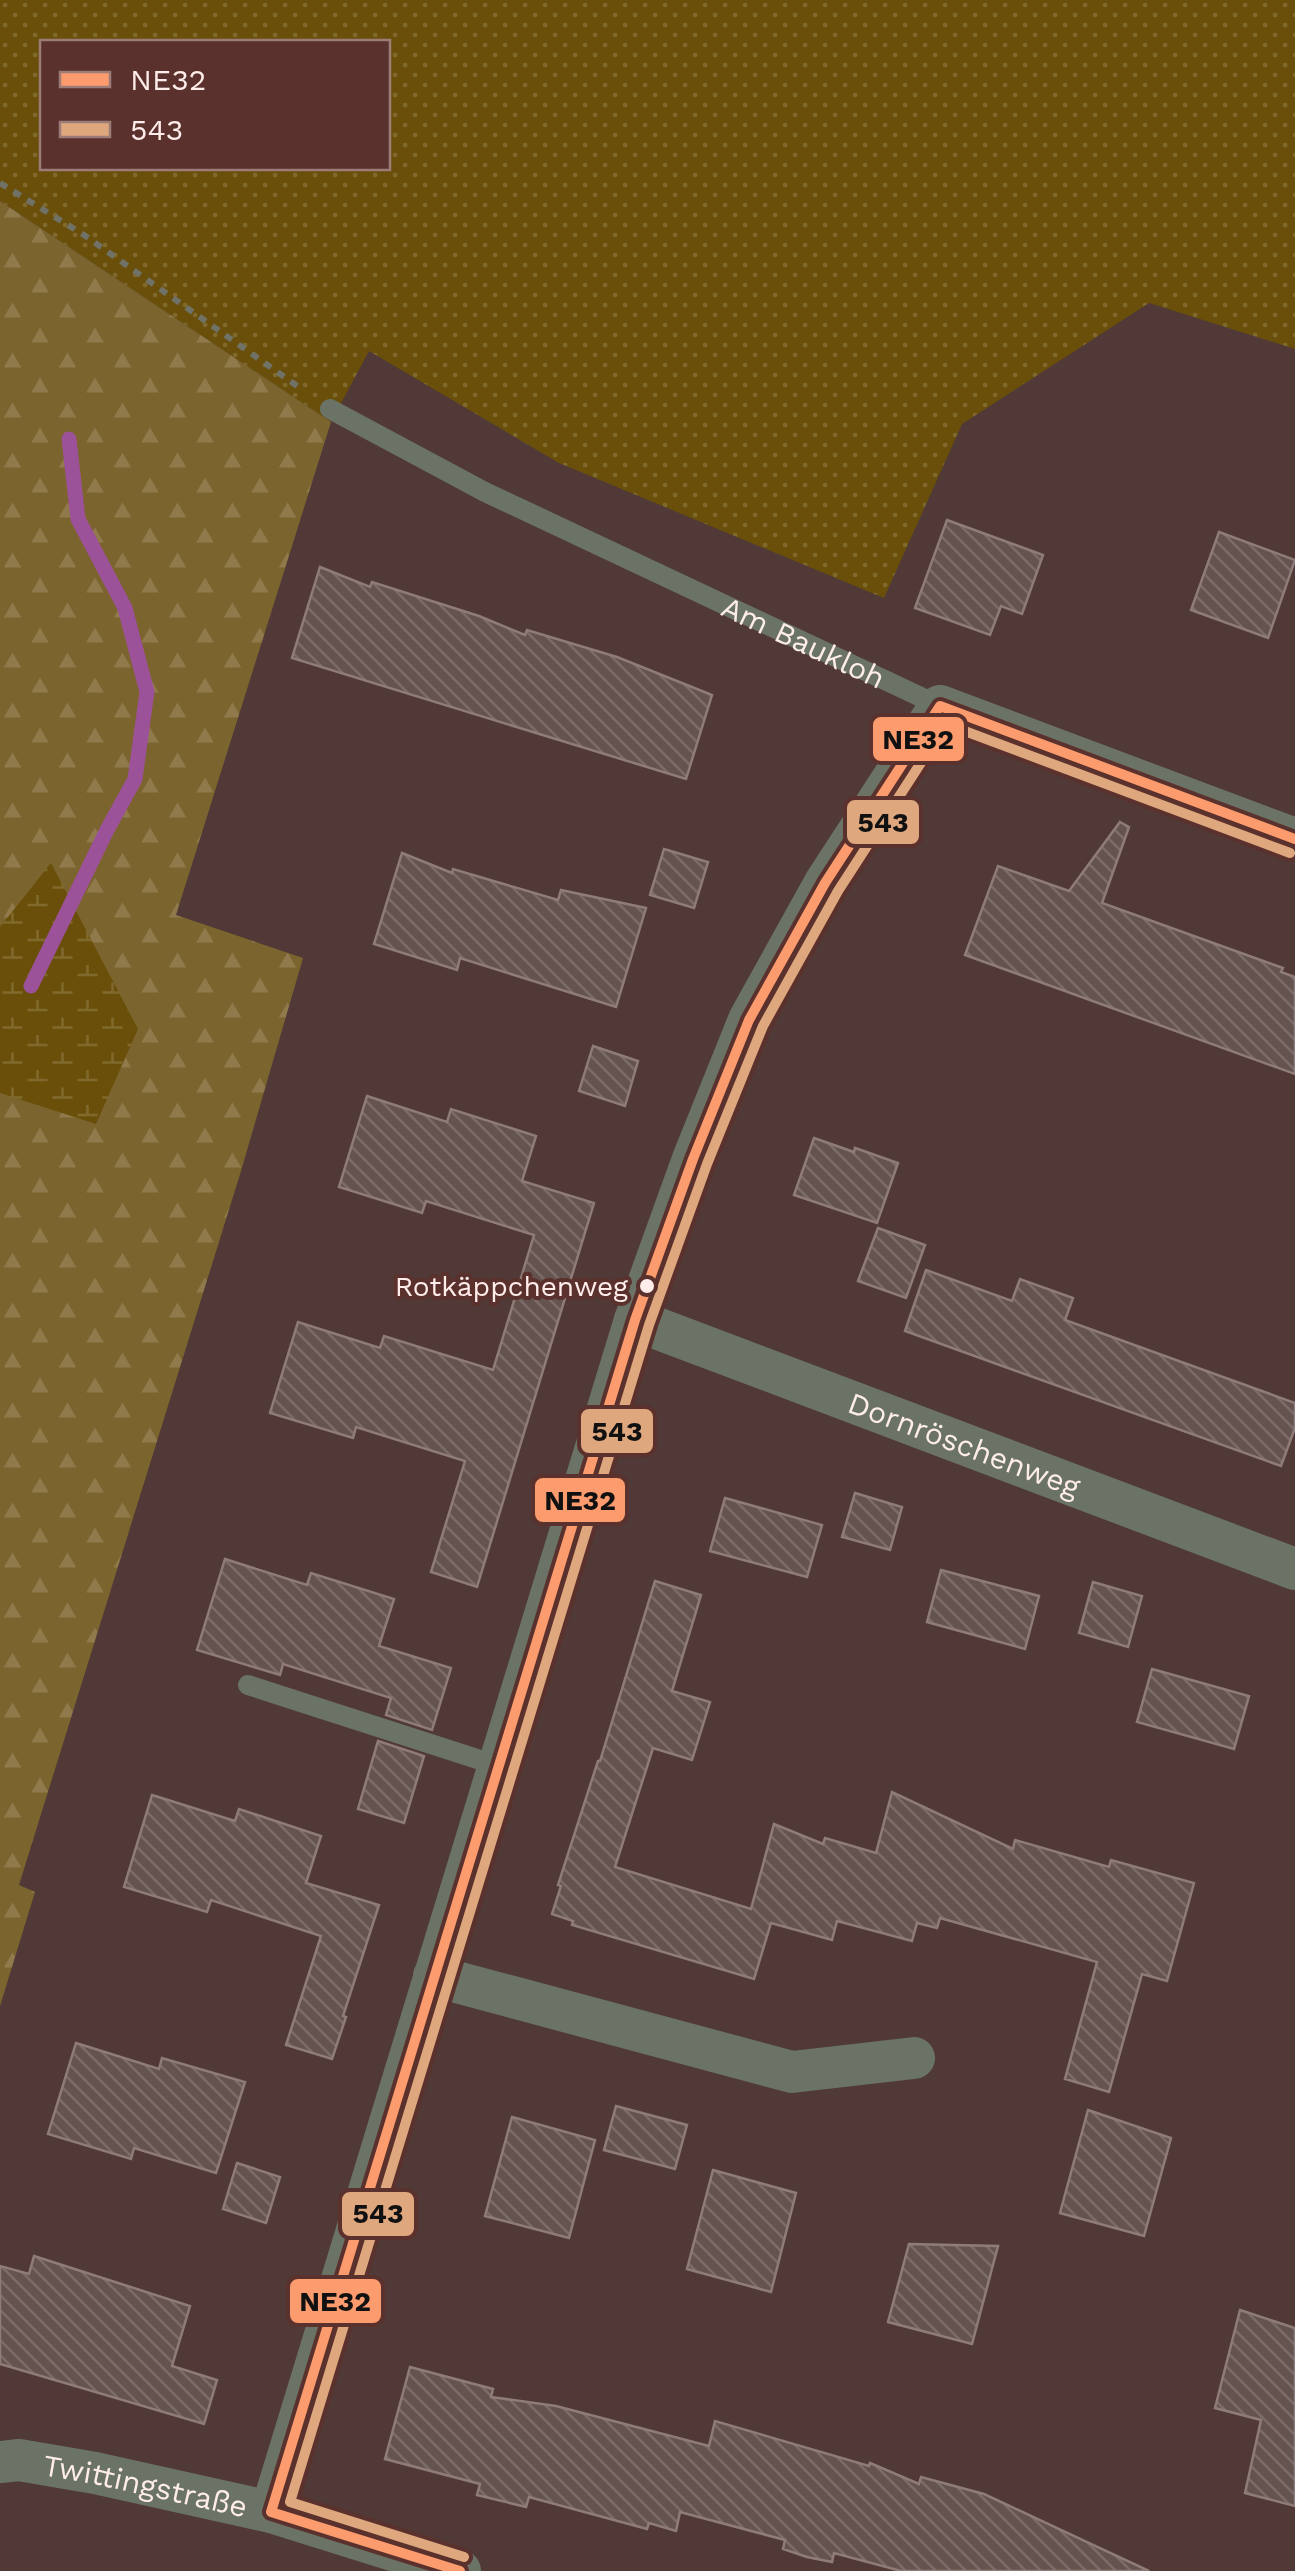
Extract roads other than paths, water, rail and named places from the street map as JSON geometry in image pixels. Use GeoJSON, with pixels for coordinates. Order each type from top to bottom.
{"type":"FeatureCollection","features":[{"type":"Feature","properties":{"kind":"street","name":"Am Baukloh"},"geometry":{"type":"LineString","coordinates":[[940,706],[1295,839]]}},
{"type":"Feature","properties":{"kind":"street"},"geometry":{"type":"LineString","coordinates":[[271,2512],[635,1320],[693,1159],[748,1020],[825,883],[940,706]]}},
{"type":"Feature","properties":{"kind":"street","name":"Dornröschenweg"},"geometry":{"type":"LineString","coordinates":[[635,1320],[1295,1568]]}},
{"type":"Feature","properties":{"kind":"street"},"geometry":{"type":"LineString","coordinates":[[434,1976],[792,2072],[914,2058]]}},
{"type":"Feature","properties":{"kind":"street","name":"Twittingstraße"},"geometry":{"type":"LineString","coordinates":[[0,2462],[19,2460],[95,2473],[271,2512],[460,2571]]}},
{"type":"Feature","properties":{"kind":"lane","name":"Am Baukloh"},"geometry":{"type":"LineString","coordinates":[[330,409],[485,492],[940,706]]}},
{"type":"Feature","properties":{"kind":"lane"},"geometry":{"type":"LineString","coordinates":[[248,1684],[499,1766]]}},
{"type":"Feature","properties":{"kind":"waterway"},"geometry":{"type":"LineString","coordinates":[[31,986],[135,779],[147,692],[125,608],[78,519],[69,439]]}},
{"type":"Feature","properties":{"kind":"place","name":"Rotkäppchenweg"},"geometry":{"type":"Point","coordinates":[647,1286]}}]}
